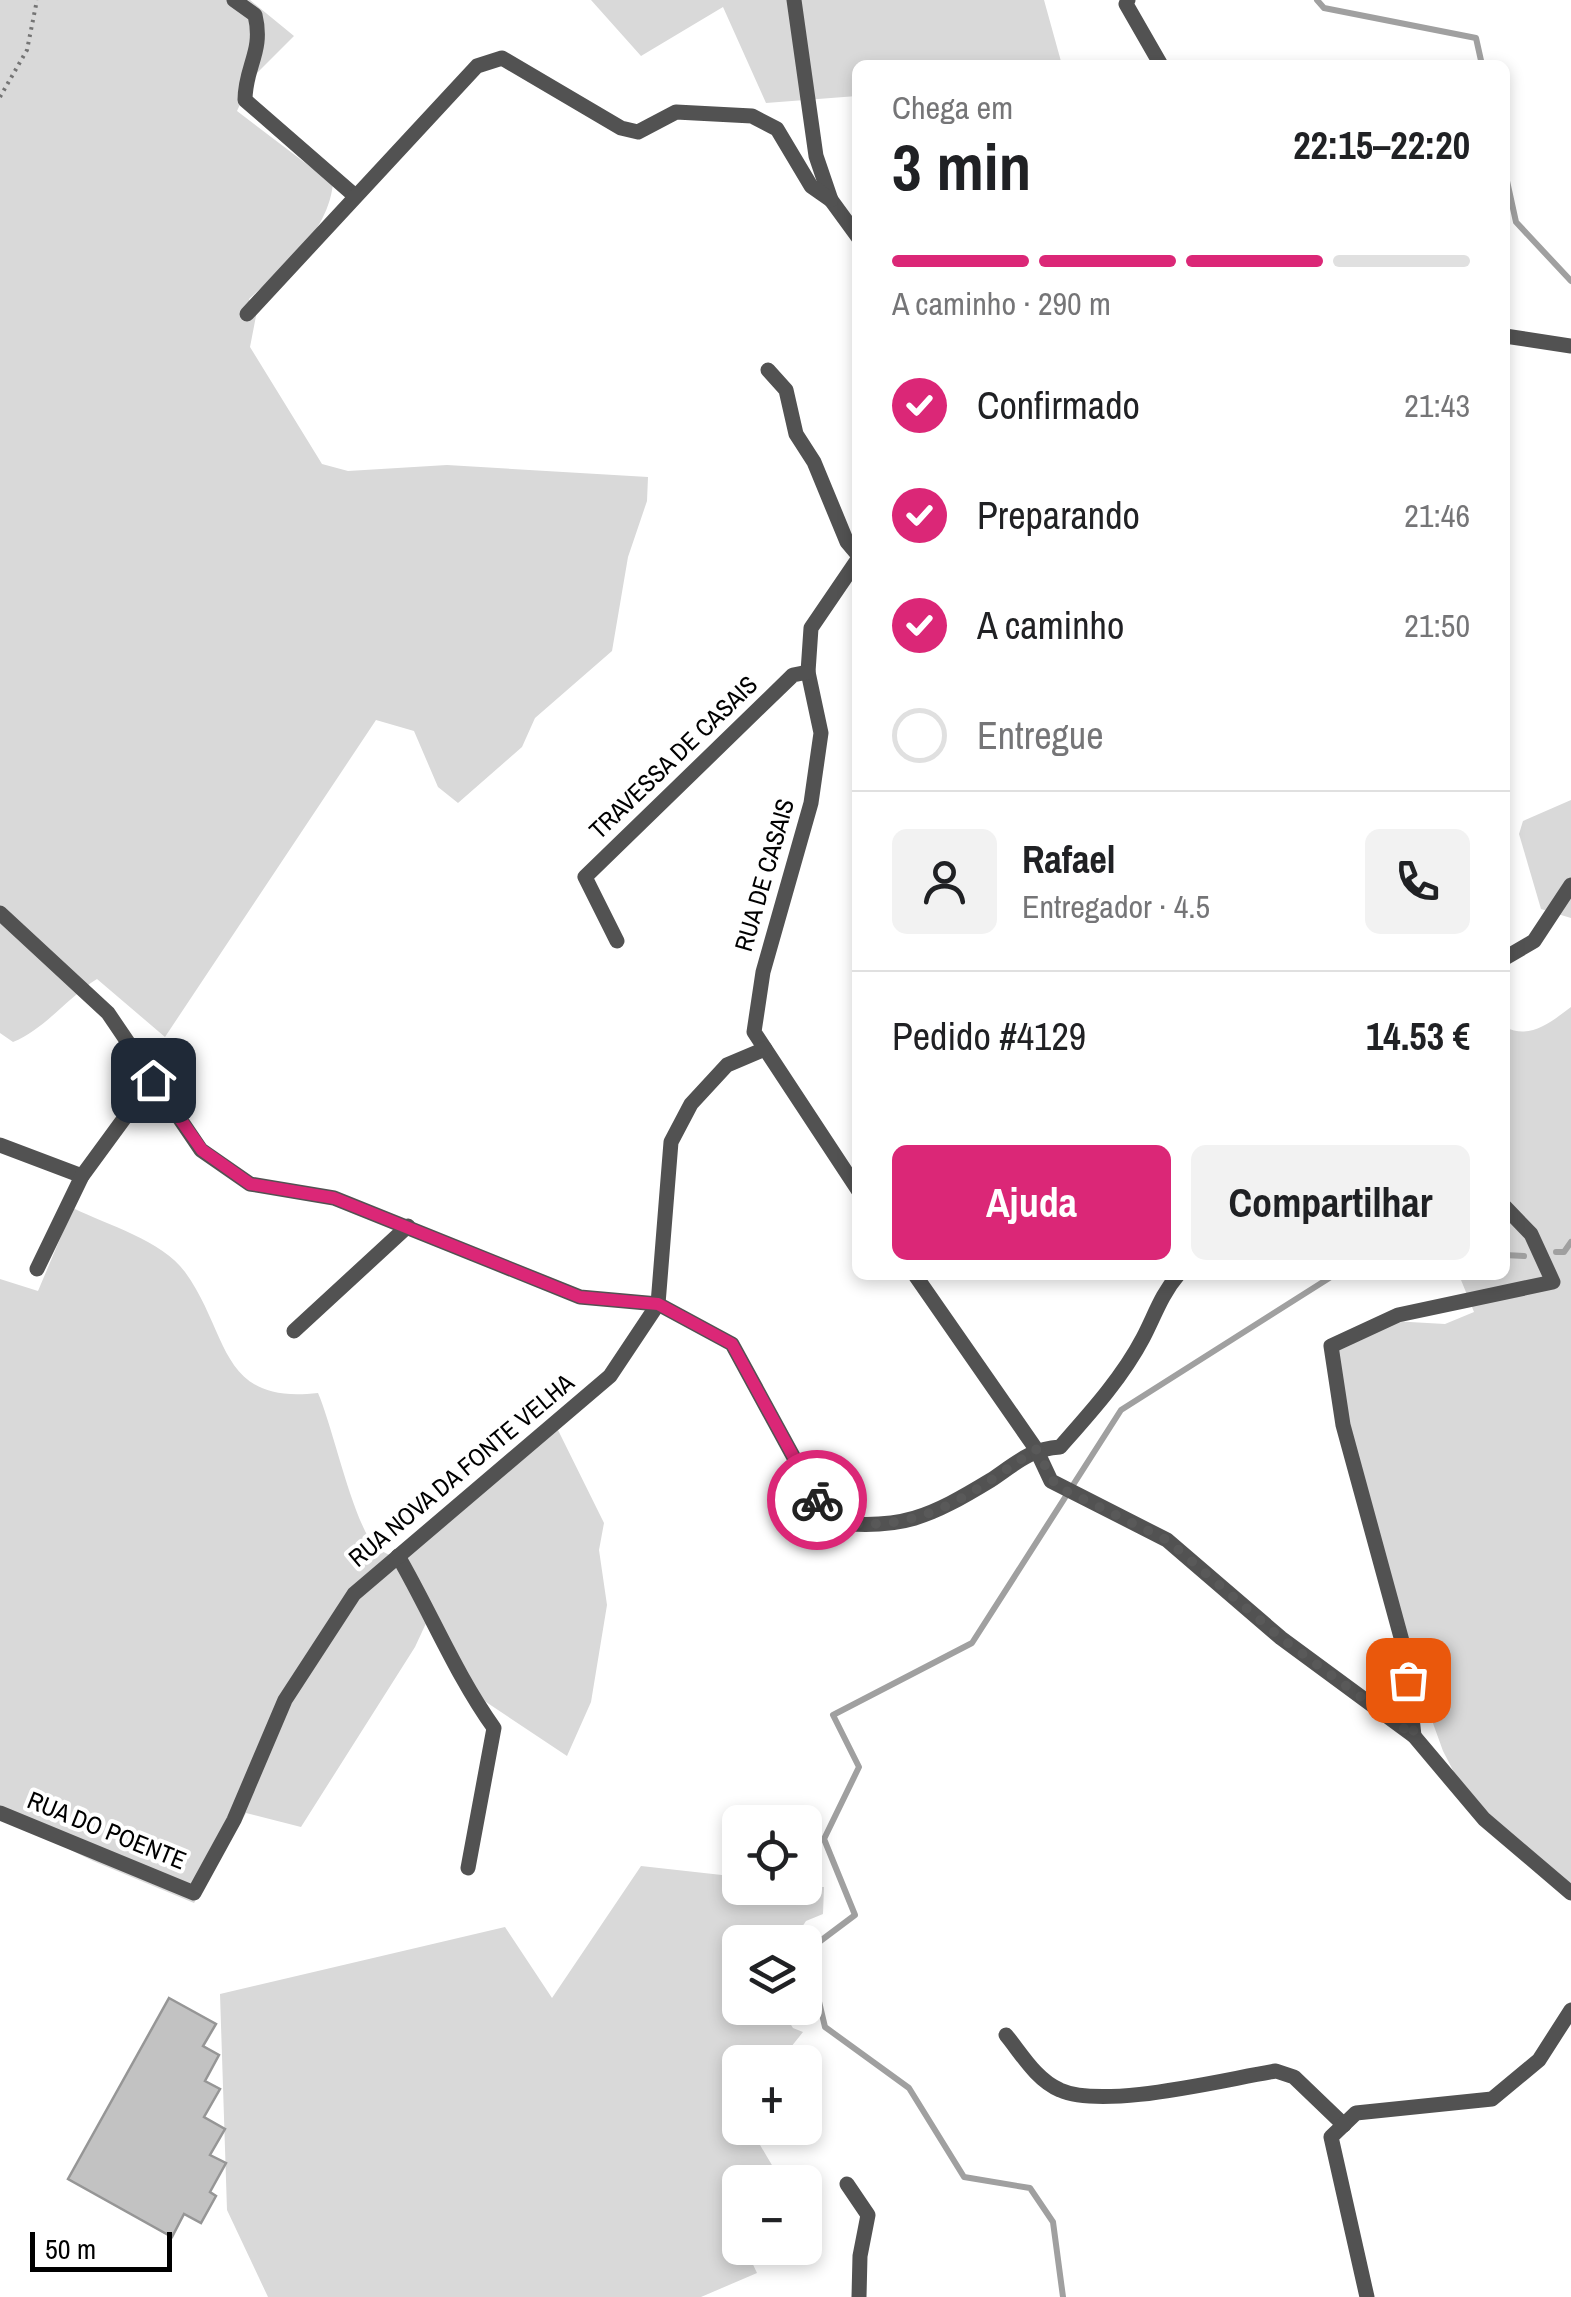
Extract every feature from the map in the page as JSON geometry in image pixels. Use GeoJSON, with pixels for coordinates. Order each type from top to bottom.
{"type":"FeatureCollection","features":[{"type":"Feature","properties":{"kind":"street"},"geometry":{"type":"LineString","coordinates":[[234,0],[254,14],[260,39],[245,84],[245,100],[354,195]]}},
{"type":"Feature","properties":{"kind":"street"},"geometry":{"type":"LineString","coordinates":[[794,0],[816,156],[830,200]]}},
{"type":"Feature","properties":{"kind":"street"},"geometry":{"type":"LineString","coordinates":[[1128,0],[1126,4],[1157,60]]}},
{"type":"Feature","properties":{"kind":"street"},"geometry":{"type":"LineString","coordinates":[[247,314],[477,66],[502,58],[621,128],[638,132],[676,112],[752,116],[777,129],[811,186],[830,200],[852,230]]}},
{"type":"Feature","properties":{"kind":"street"},"geometry":{"type":"LineString","coordinates":[[1510,337],[1571,346]]}},
{"type":"Feature","properties":{"kind":"street"},"geometry":{"type":"LineString","coordinates":[[768,370],[786,390],[796,434],[814,462],[832,512],[852,547]]}},
{"type":"Feature","properties":{"kind":"street","name":"RUA DE CASAIS"},"geometry":{"type":"LineString","coordinates":[[852,566],[812,628],[808,672],[821,732],[811,803],[763,972],[754,1032],[852,1181]]}},
{"type":"Feature","properties":{"kind":"street","name":"TRAVESSA DE CASAIS"},"geometry":{"type":"LineString","coordinates":[[618,940],[585,877],[793,675],[808,672]]}},
{"type":"Feature","properties":{"kind":"street"},"geometry":{"type":"LineString","coordinates":[[1510,955],[1534,941],[1571,885]]}},
{"type":"Feature","properties":{"kind":"street"},"geometry":{"type":"LineString","coordinates":[[0,913],[108,1014],[202,1150],[250,1184],[334,1198],[580,1297],[658,1304],[732,1344],[829,1522],[862,1526],[920,1520],[1036,1449],[1060,1446],[1106,1394],[1143,1338],[1162,1294],[1174,1280]]}},
{"type":"Feature","properties":{"kind":"street"},"geometry":{"type":"LineString","coordinates":[[658,1304],[670,1142],[691,1104],[727,1065],[765,1048]]}},
{"type":"Feature","properties":{"kind":"street"},"geometry":{"type":"LineString","coordinates":[[37,1268],[82,1176],[153,1080]]}},
{"type":"Feature","properties":{"kind":"street"},"geometry":{"type":"LineString","coordinates":[[0,1144],[82,1176]]}},
{"type":"Feature","properties":{"kind":"street"},"geometry":{"type":"LineString","coordinates":[[1414,1736],[1405,1652],[1343,1425],[1332,1346],[1398,1314],[1552,1282],[1531,1234],[1510,1211]]}},
{"type":"Feature","properties":{"kind":"street"},"geometry":{"type":"LineString","coordinates":[[294,1331],[408,1226]]}},
{"type":"Feature","properties":{"kind":"street"},"geometry":{"type":"LineString","coordinates":[[918,1280],[1036,1449],[1056,1486],[1167,1540],[1281,1638],[1414,1736],[1484,1819],[1571,1893]]}},
{"type":"Feature","properties":{"kind":"street","name":"RUA NOVA DA FONTE VELHA"},"geometry":{"type":"LineString","coordinates":[[194,1893],[234,1820],[285,1700],[354,1594],[610,1376],[658,1304]]}},
{"type":"Feature","properties":{"kind":"street"},"geometry":{"type":"LineString","coordinates":[[398,1556],[442,1632],[466,1688],[494,1728],[468,1868]]}},
{"type":"Feature","properties":{"kind":"street","name":"RUA DO POENTE"},"geometry":{"type":"LineString","coordinates":[[0,1813],[194,1893]]}},
{"type":"Feature","properties":{"kind":"street"},"geometry":{"type":"LineString","coordinates":[[1366,2297],[1331,2137],[1356,2113],[1492,2099],[1539,2060],[1571,2010]]}},
{"type":"Feature","properties":{"kind":"street"},"geometry":{"type":"LineString","coordinates":[[1006,2034],[1037,2074],[1060,2090],[1122,2096],[1276,2071],[1294,2077],[1344,2125]]}},
{"type":"Feature","properties":{"kind":"street"},"geometry":{"type":"LineString","coordinates":[[847,2184],[868,2215],[860,2256],[859,2297]]}},
{"type":"Feature","properties":{"kind":"path"},"geometry":{"type":"LineString","coordinates":[[0,97],[26,50],[37,0]]}},
{"type":"Feature","properties":{"kind":"shaded area"},"geometry":{"type":"Polygon","coordinates":[[[0,0],[250,0],[294,36],[252,78],[237,111],[333,184],[329,202],[313,233],[249,299],[256,316],[250,347],[322,464],[348,471],[447,465],[648,477],[647,501],[628,557],[612,651],[535,718],[522,747],[458,803],[438,787],[414,731],[376,720],[165,1037],[97,979],[25,1036],[13,1042],[0,1033],[0,0]]]}},
{"type":"Feature","properties":{"kind":"shaded area"},"geometry":{"type":"Polygon","coordinates":[[[591,0],[1044,0],[1061,60],[852,60],[852,96],[766,103],[723,7],[641,56],[591,0]]]}},
{"type":"Feature","properties":{"kind":"shaded area"},"geometry":{"type":"Polygon","coordinates":[[[1571,800],[1571,918],[1541,909],[1519,834],[1523,821],[1571,800]]]}},
{"type":"Feature","properties":{"kind":"shaded area"},"geometry":{"type":"Polygon","coordinates":[[[1571,1007],[1571,1887],[1530,1862],[1458,1780],[1443,1751],[1412,1665],[1326,1345],[1392,1321],[1445,1324],[1474,1312],[1461,1280],[1510,1280],[1510,1029],[1532,1030],[1571,1007]]]}},
{"type":"Feature","properties":{"kind":"shaded area"},"geometry":{"type":"Polygon","coordinates":[[[73,1208],[133,1234],[175,1261],[200,1295],[220,1341],[244,1376],[261,1388],[285,1394],[318,1393],[368,1536],[376,1547],[397,1559],[557,1428],[604,1523],[599,1550],[607,1605],[591,1702],[567,1756],[480,1698],[428,1619],[415,1647],[301,1827],[246,1813],[194,1903],[93,1861],[0,1815],[0,1279],[38,1291],[73,1208]]]}},
{"type":"Feature","properties":{"kind":"shaded area"},"geometry":{"type":"Polygon","coordinates":[[[641,1866],[722,1875],[722,1905],[822,1905],[824,1887],[823,1914],[803,1925],[722,1925],[722,2025],[791,2025],[803,2032],[793,2045],[722,2045],[722,2145],[760,2145],[772,2165],[722,2165],[722,2265],[753,2265],[757,2273],[701,2297],[268,2297],[227,2210],[220,1994],[505,1927],[552,1998],[641,1866]]]}},
{"type":"Feature","properties":{"kind":"building"},"geometry":{"type":"Polygon","coordinates":[[[169,1998],[216,2024],[203,2046],[219,2055],[205,2081],[220,2089],[204,2117],[225,2129],[210,2155],[226,2163],[210,2192],[216,2196],[201,2223],[184,2214],[172,2237],[68,2179],[169,1998]]]}},
{"type":"Feature","properties":{"kind":"waterway"},"geometry":{"type":"LineString","coordinates":[[1317,0],[1324,8],[1476,38],[1481,60]]}},
{"type":"Feature","properties":{"kind":"waterway"},"geometry":{"type":"LineString","coordinates":[[1510,195],[1516,222],[1571,281]]}},
{"type":"Feature","properties":{"kind":"waterway"},"geometry":{"type":"LineString","coordinates":[[1556,1252],[1564,1252],[1571,1242]]}},
{"type":"Feature","properties":{"kind":"waterway"},"geometry":{"type":"LineString","coordinates":[[1510,1255],[1524,1256]]}},
{"type":"Feature","properties":{"kind":"waterway"},"geometry":{"type":"LineString","coordinates":[[1063,2297],[1053,2222],[1030,2188],[964,2177],[909,2088],[825,2027],[807,1951],[855,1915],[824,1839],[859,1767],[833,1715],[972,1643],[1121,1410],[1326,1280]]}},
{"type":"Feature","properties":{"kind":"way so far"},"geometry":{"type":"LineString","coordinates":[[817,1500],[829,1522],[862,1526],[920,1520],[1036,1449],[1056,1486],[1167,1540],[1281,1638],[1414,1736],[1408,1680]]}},
{"type":"Feature","properties":{"kind":"route"},"geometry":{"type":"LineString","coordinates":[[153,1080],[202,1150],[250,1184],[334,1198],[580,1297],[658,1304],[678,1311],[732,1344],[817,1500]]}}]}
